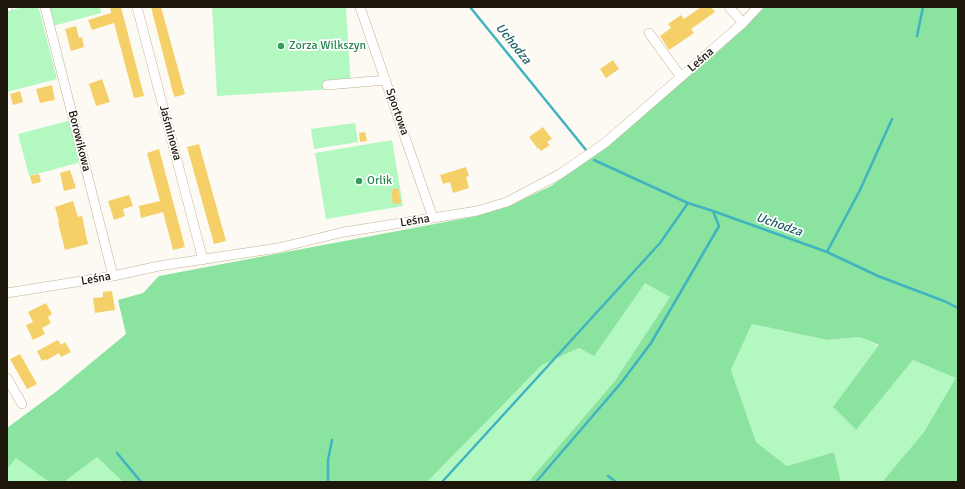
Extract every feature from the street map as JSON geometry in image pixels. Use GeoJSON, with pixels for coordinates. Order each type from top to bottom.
{"type":"FeatureCollection","features":[{"type":"Feature","properties":{"kind":"street","name":"Borowikowa"},"geometry":{"type":"LineString","coordinates":[[45,7],[113,276]]}},
{"type":"Feature","properties":{"kind":"street","name":"Jaśminowa"},"geometry":{"type":"LineString","coordinates":[[137,7],[203,260]]}},
{"type":"Feature","properties":{"kind":"street","name":"Sportowa"},"geometry":{"type":"LineString","coordinates":[[360,7],[433,218]]}},
{"type":"Feature","properties":{"kind":"street"},"geometry":{"type":"LineString","coordinates":[[729,7],[743,22]]}},
{"type":"Feature","properties":{"kind":"street","name":"Leśna"},"geometry":{"type":"LineString","coordinates":[[7,293],[113,276],[158,266],[281,247],[344,232],[477,211],[507,202],[560,174],[604,143],[681,77],[758,7]]}},
{"type":"Feature","properties":{"kind":"street"},"geometry":{"type":"LineString","coordinates":[[649,33],[681,77]]}},
{"type":"Feature","properties":{"kind":"street"},"geometry":{"type":"LineString","coordinates":[[327,85],[386,80]]}},
{"type":"Feature","properties":{"kind":"street"},"geometry":{"type":"LineString","coordinates":[[7,378],[22,404]]}},
{"type":"Feature","properties":{"kind":"green space"},"geometry":{"type":"Polygon","coordinates":[[[24,7],[36,7],[39,9],[57,79],[7,92],[7,11],[24,7]]]}},
{"type":"Feature","properties":{"kind":"green space"},"geometry":{"type":"Polygon","coordinates":[[[48,7],[100,7],[101,13],[53,26],[48,7]]]}},
{"type":"Feature","properties":{"kind":"green space","name":"Zorza Wilkszyn"},"geometry":{"type":"Polygon","coordinates":[[[212,7],[346,7],[351,88],[217,96],[212,7]]]}},
{"type":"Feature","properties":{"kind":"green space"},"geometry":{"type":"Polygon","coordinates":[[[765,7],[958,7],[958,482],[882,482],[924,432],[956,378],[913,360],[856,430],[833,407],[879,345],[859,337],[827,340],[752,324],[731,370],[756,442],[787,466],[834,452],[841,482],[528,482],[614,382],[670,297],[645,283],[594,356],[579,348],[542,365],[427,482],[123,482],[97,457],[64,482],[49,482],[16,458],[7,469],[7,428],[57,391],[126,334],[118,300],[143,293],[159,276],[477,216],[513,204],[551,186],[595,155],[723,47],[765,7]]]}},
{"type":"Feature","properties":{"kind":"green space"},"geometry":{"type":"Polygon","coordinates":[[[70,121],[81,162],[29,176],[18,134],[70,121]]]}},
{"type":"Feature","properties":{"kind":"green space"},"geometry":{"type":"Polygon","coordinates":[[[355,123],[358,142],[314,149],[311,129],[355,123]]]}},
{"type":"Feature","properties":{"kind":"green space","name":"Orlik"},"geometry":{"type":"Polygon","coordinates":[[[392,140],[403,206],[326,219],[315,153],[392,140]]]}},
{"type":"Feature","properties":{"kind":"green space"},"geometry":{"type":"Polygon","coordinates":[[[645,282],[670,297],[614,382],[528,482],[427,482],[542,365],[579,348],[594,355],[645,282]]]}},
{"type":"Feature","properties":{"kind":"green space"},"geometry":{"type":"Polygon","coordinates":[[[752,324],[827,340],[859,337],[879,346],[833,407],[856,430],[913,360],[957,378],[924,432],[882,482],[841,482],[834,452],[787,466],[756,442],[731,370],[752,324]]]}},
{"type":"Feature","properties":{"kind":"green space"},"geometry":{"type":"Polygon","coordinates":[[[97,457],[123,482],[64,482],[97,457]]]}},
{"type":"Feature","properties":{"kind":"green space"},"geometry":{"type":"Polygon","coordinates":[[[16,458],[49,482],[7,482],[7,469],[16,458]]]}},
{"type":"Feature","properties":{"kind":"building"},"geometry":{"type":"Polygon","coordinates":[[[110,7],[121,7],[144,96],[134,98],[114,23],[92,30],[88,20],[111,13],[110,7]]]}},
{"type":"Feature","properties":{"kind":"building"},"geometry":{"type":"Polygon","coordinates":[[[151,7],[161,7],[185,94],[175,97],[173,93],[151,7]]]}},
{"type":"Feature","properties":{"kind":"building"},"geometry":{"type":"Polygon","coordinates":[[[701,7],[711,7],[715,12],[691,29],[694,33],[669,50],[660,36],[671,28],[668,24],[681,15],[684,19],[701,7]]]}},
{"type":"Feature","properties":{"kind":"building"},"geometry":{"type":"Polygon","coordinates":[[[76,26],[79,38],[82,37],[84,47],[71,51],[65,29],[76,26]]]}},
{"type":"Feature","properties":{"kind":"building"},"geometry":{"type":"Polygon","coordinates":[[[613,60],[619,69],[606,78],[600,69],[613,60]]]}},
{"type":"Feature","properties":{"kind":"building"},"geometry":{"type":"Polygon","coordinates":[[[102,79],[110,102],[96,106],[89,84],[102,79]]]}},
{"type":"Feature","properties":{"kind":"building"},"geometry":{"type":"Polygon","coordinates":[[[52,85],[55,100],[40,103],[36,89],[52,85]]]}},
{"type":"Feature","properties":{"kind":"building"},"geometry":{"type":"Polygon","coordinates":[[[20,91],[23,102],[13,105],[10,94],[20,91]]]}},
{"type":"Feature","properties":{"kind":"building"},"geometry":{"type":"Polygon","coordinates":[[[543,127],[552,139],[547,142],[550,145],[541,151],[529,137],[543,127]]]}},
{"type":"Feature","properties":{"kind":"building"},"geometry":{"type":"Polygon","coordinates":[[[365,132],[367,141],[360,142],[359,133],[365,132]]]}},
{"type":"Feature","properties":{"kind":"building"},"geometry":{"type":"Polygon","coordinates":[[[199,144],[226,241],[214,244],[187,147],[199,144]]]}},
{"type":"Feature","properties":{"kind":"building"},"geometry":{"type":"Polygon","coordinates":[[[159,149],[185,247],[173,250],[163,212],[141,218],[139,206],[160,201],[147,153],[159,149]]]}},
{"type":"Feature","properties":{"kind":"building"},"geometry":{"type":"Polygon","coordinates":[[[466,167],[469,176],[466,177],[469,188],[453,193],[450,182],[443,184],[440,175],[466,167]]]}},
{"type":"Feature","properties":{"kind":"building"},"geometry":{"type":"Polygon","coordinates":[[[70,170],[76,188],[64,191],[60,173],[70,170]]]}},
{"type":"Feature","properties":{"kind":"building"},"geometry":{"type":"Polygon","coordinates":[[[39,174],[41,182],[32,184],[30,176],[39,174]]]}},
{"type":"Feature","properties":{"kind":"building"},"geometry":{"type":"Polygon","coordinates":[[[398,188],[401,203],[393,204],[391,190],[398,188]]]}},
{"type":"Feature","properties":{"kind":"building"},"geometry":{"type":"Polygon","coordinates":[[[129,195],[133,206],[123,209],[125,216],[114,220],[108,201],[129,195]]]}},
{"type":"Feature","properties":{"kind":"building"},"geometry":{"type":"Polygon","coordinates":[[[73,201],[78,217],[82,216],[88,244],[65,250],[55,207],[73,201]]]}},
{"type":"Feature","properties":{"kind":"building"},"geometry":{"type":"Polygon","coordinates":[[[112,291],[115,310],[95,313],[93,298],[103,297],[103,292],[112,291]]]}},
{"type":"Feature","properties":{"kind":"building"},"geometry":{"type":"Polygon","coordinates":[[[46,303],[52,314],[48,317],[51,323],[42,328],[45,334],[33,340],[26,325],[33,322],[28,312],[46,303]]]}},
{"type":"Feature","properties":{"kind":"building"},"geometry":{"type":"Polygon","coordinates":[[[58,340],[61,345],[65,342],[71,352],[61,357],[59,353],[47,360],[42,361],[37,351],[58,340]]]}},
{"type":"Feature","properties":{"kind":"building"},"geometry":{"type":"Polygon","coordinates":[[[20,354],[37,384],[27,389],[10,359],[20,354]]]}},
{"type":"Feature","properties":{"kind":"waterway","name":"Uchodza"},"geometry":{"type":"LineString","coordinates":[[470,7],[586,150]]}},
{"type":"Feature","properties":{"kind":"waterway"},"geometry":{"type":"LineString","coordinates":[[917,36],[923,7]]}},
{"type":"Feature","properties":{"kind":"waterway"},"geometry":{"type":"LineString","coordinates":[[827,252],[860,190],[892,119]]}},
{"type":"Feature","properties":{"kind":"waterway","name":"Uchodza"},"geometry":{"type":"LineString","coordinates":[[594,160],[688,203],[827,252],[878,276],[944,301],[958,308]]}},
{"type":"Feature","properties":{"kind":"waterway"},"geometry":{"type":"LineString","coordinates":[[442,482],[660,243],[688,203]]}},
{"type":"Feature","properties":{"kind":"waterway"},"geometry":{"type":"LineString","coordinates":[[536,482],[621,383],[651,343],[719,226],[713,211]]}},
{"type":"Feature","properties":{"kind":"waterway"},"geometry":{"type":"LineString","coordinates":[[328,482],[328,460],[332,440]]}},
{"type":"Feature","properties":{"kind":"waterway"},"geometry":{"type":"LineString","coordinates":[[117,453],[141,482]]}},
{"type":"Feature","properties":{"kind":"waterway"},"geometry":{"type":"LineString","coordinates":[[608,476],[616,482]]}},
{"type":"Feature","properties":{"kind":"place","name":"Zorza Wilkszyn"},"geometry":{"type":"Point","coordinates":[281,46]}},
{"type":"Feature","properties":{"kind":"place","name":"Orlik"},"geometry":{"type":"Point","coordinates":[359,181]}}]}
